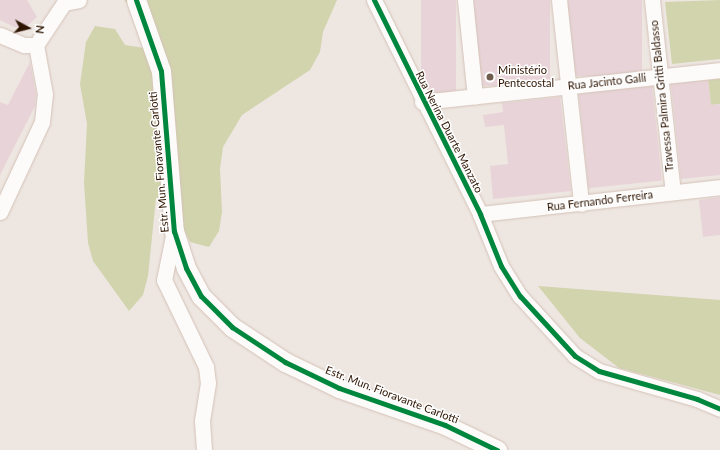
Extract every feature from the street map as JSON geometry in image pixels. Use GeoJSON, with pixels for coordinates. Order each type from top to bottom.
{"type":"FeatureCollection","features":[{"type":"Feature","properties":{"kind":"street"},"geometry":{"type":"LineString","coordinates":[[0,212],[42,122],[45,94],[36,45],[64,2],[78,0]]}},
{"type":"Feature","properties":{"kind":"street","name":"Estr. Mun. Fioravante Carlotti"},"geometry":{"type":"LineString","coordinates":[[136,0],[161,71],[174,231],[186,268],[201,296],[232,327],[285,362],[339,388],[445,425],[497,450]]}},
{"type":"Feature","properties":{"kind":"street","name":"Rua Nerina Duarte Manzato"},"geometry":{"type":"LineString","coordinates":[[374,0],[422,102],[480,214],[501,266],[520,296],[575,356],[599,371],[697,399],[720,409]]}},
{"type":"Feature","properties":{"kind":"street"},"geometry":{"type":"LineString","coordinates":[[465,0],[475,96]]}},
{"type":"Feature","properties":{"kind":"street"},"geometry":{"type":"LineString","coordinates":[[559,0],[567,86],[581,204]]}},
{"type":"Feature","properties":{"kind":"street","name":"Travessa Palmira Gritti Baldasso"},"geometry":{"type":"LineString","coordinates":[[652,0],[672,192]]}},
{"type":"Feature","properties":{"kind":"street"},"geometry":{"type":"LineString","coordinates":[[0,36],[24,45],[36,45]]}},
{"type":"Feature","properties":{"kind":"street","name":"Rua Jacinto Galli"},"geometry":{"type":"LineString","coordinates":[[422,102],[720,70]]}},
{"type":"Feature","properties":{"kind":"street","name":"Rua Fernando Ferreira"},"geometry":{"type":"LineString","coordinates":[[480,214],[581,204],[720,187]]}},
{"type":"Feature","properties":{"kind":"street"},"geometry":{"type":"LineString","coordinates":[[174,231],[164,280],[206,367],[208,383],[202,420],[204,450]]}},
{"type":"Feature","properties":{"kind":"green space"},"geometry":{"type":"Polygon","coordinates":[[[124,0],[337,0],[323,32],[320,52],[310,70],[242,115],[223,147],[220,169],[222,212],[219,231],[209,247],[190,242],[173,208],[156,198],[148,276],[143,295],[129,311],[93,261],[88,243],[84,183],[87,124],[80,84],[86,42],[95,26],[115,29],[125,45],[144,48],[135,12],[124,0]]]}},
{"type":"Feature","properties":{"kind":"green space"},"geometry":{"type":"Polygon","coordinates":[[[720,0],[720,59],[672,64],[665,2],[720,0]]]}},
{"type":"Feature","properties":{"kind":"green space"},"geometry":{"type":"Polygon","coordinates":[[[720,79],[720,104],[711,105],[708,80],[720,79]]]}},
{"type":"Feature","properties":{"kind":"green space"},"geometry":{"type":"Polygon","coordinates":[[[538,286],[720,300],[720,395],[619,368],[580,338],[538,286]]]}},
{"type":"Feature","properties":{"kind":"building"},"geometry":{"type":"Polygon","coordinates":[[[0,0],[27,0],[37,17],[26,27],[14,27],[0,20],[0,0]]]}},
{"type":"Feature","properties":{"kind":"building"},"geometry":{"type":"Polygon","coordinates":[[[421,0],[456,0],[456,93],[421,93],[421,0]]]}},
{"type":"Feature","properties":{"kind":"building"},"geometry":{"type":"Polygon","coordinates":[[[474,0],[550,0],[550,86],[474,86],[474,0]]]}},
{"type":"Feature","properties":{"kind":"building"},"geometry":{"type":"Polygon","coordinates":[[[568,0],[642,0],[642,76],[568,76],[568,0]]]}},
{"type":"Feature","properties":{"kind":"building"},"geometry":{"type":"Polygon","coordinates":[[[30,62],[36,94],[35,106],[0,175],[0,102],[8,105],[30,62]]]}},
{"type":"Feature","properties":{"kind":"building"},"geometry":{"type":"Polygon","coordinates":[[[708,80],[711,105],[720,104],[720,175],[681,179],[671,84],[708,80]]]}},
{"type":"Feature","properties":{"kind":"building"},"geometry":{"type":"Polygon","coordinates":[[[652,86],[662,180],[588,188],[578,94],[652,86]]]}},
{"type":"Feature","properties":{"kind":"building"},"geometry":{"type":"Polygon","coordinates":[[[560,97],[571,191],[493,199],[490,166],[508,164],[504,125],[485,127],[483,115],[503,112],[502,103],[560,97]]]}},
{"type":"Feature","properties":{"kind":"building"},"geometry":{"type":"Polygon","coordinates":[[[720,197],[720,235],[703,237],[699,200],[720,197]]]}},
{"type":"Feature","properties":{"kind":"cycle path"},"geometry":{"type":"LineString","coordinates":[[136,0],[161,71],[174,231],[186,268],[201,296],[232,327],[285,362],[339,388],[445,425],[497,450]]}},
{"type":"Feature","properties":{"kind":"cycle path"},"geometry":{"type":"LineString","coordinates":[[374,0],[480,214],[501,266],[520,296],[575,356],[599,371],[697,399],[720,409]]}},
{"type":"Feature","properties":{"kind":"place","name":"Ministério Pentecostal"},"geometry":{"type":"Point","coordinates":[490,77]}}]}
